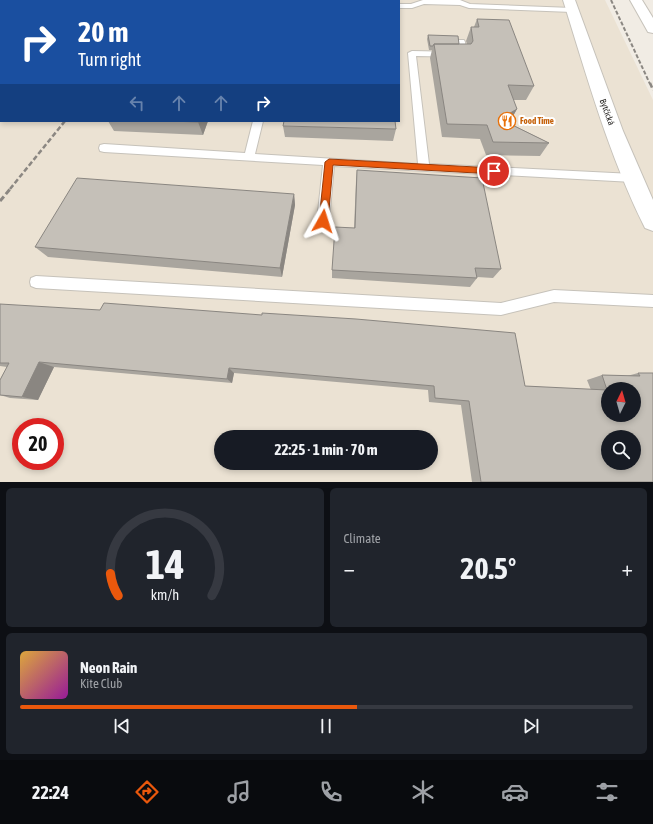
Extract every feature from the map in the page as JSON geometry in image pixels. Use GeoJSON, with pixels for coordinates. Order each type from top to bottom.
{"type":"FeatureCollection","features":[{"type":"Feature","properties":{"kind":"street"},"geometry":{"type":"LineString","coordinates":[[636,0],[653,28]]}},
{"type":"Feature","properties":{"kind":"street","name":"Bytčická"},"geometry":{"type":"LineString","coordinates":[[570,5],[602,99],[633,178],[653,222]]}},
{"type":"Feature","properties":{"kind":"lane"},"geometry":{"type":"LineString","coordinates":[[179,0],[246,0]]}},
{"type":"Feature","properties":{"kind":"lane"},"geometry":{"type":"LineString","coordinates":[[400,6],[412,6],[423,2],[456,1],[468,6],[570,5]]}},
{"type":"Feature","properties":{"kind":"lane"},"geometry":{"type":"LineString","coordinates":[[424,168],[412,53],[463,55],[461,42]]}},
{"type":"Feature","properties":{"kind":"lane"},"geometry":{"type":"LineString","coordinates":[[249,157],[258,122]]}},
{"type":"Feature","properties":{"kind":"lane"},"geometry":{"type":"LineString","coordinates":[[104,148],[424,168],[633,178]]}},
{"type":"Feature","properties":{"kind":"lane"},"geometry":{"type":"LineString","coordinates":[[323,221],[329,162]]}},
{"type":"Feature","properties":{"kind":"lane"},"geometry":{"type":"LineString","coordinates":[[36,282],[500,309],[554,296],[653,301]]}},
{"type":"Feature","properties":{"kind":"shaded area"},"geometry":{"type":"Polygon","coordinates":[[[400,0],[605,0],[653,100],[653,482],[0,482],[0,122],[400,122],[400,0]]]}},
{"type":"Feature","properties":{"kind":"building"},"geometry":{"type":"Polygon","coordinates":[[[477,19],[509,20],[534,86],[508,85],[517,109],[500,119],[549,143],[493,142],[487,125],[447,124],[434,44],[471,44],[473,41],[471,27],[479,27],[477,19]]]}},
{"type":"Feature","properties":{"kind":"building"},"geometry":{"type":"Polygon","coordinates":[[[428,35],[458,36],[459,44],[434,44],[433,46],[430,46],[428,35]]]}},
{"type":"Feature","properties":{"kind":"building"},"geometry":{"type":"Polygon","coordinates":[[[284,122],[395,122],[396,129],[283,126],[284,122]]]}},
{"type":"Feature","properties":{"kind":"building"},"geometry":{"type":"Polygon","coordinates":[[[357,170],[482,178],[501,269],[475,268],[477,278],[332,270],[335,227],[355,228],[357,170]]]}},
{"type":"Feature","properties":{"kind":"building"},"geometry":{"type":"Polygon","coordinates":[[[77,178],[294,194],[280,268],[35,247],[77,178]]]}},
{"type":"Feature","properties":{"kind":"building"},"geometry":{"type":"Polygon","coordinates":[[[104,303],[262,315],[262,313],[356,319],[515,333],[525,386],[601,390],[601,422],[641,422],[641,382],[604,382],[602,375],[640,376],[638,373],[653,373],[653,482],[481,482],[469,401],[435,398],[434,386],[229,368],[227,379],[39,362],[22,397],[0,395],[0,380],[9,363],[0,363],[0,304],[100,310],[104,303]]]}},
{"type":"Feature","properties":{"kind":"railway"},"geometry":{"type":"LineString","coordinates":[[611,0],[650,84]]}},
{"type":"Feature","properties":{"kind":"railway"},"geometry":{"type":"LineString","coordinates":[[650,83],[653,90]]}},
{"type":"Feature","properties":{"kind":"railway"},"geometry":{"type":"LineString","coordinates":[[10,189],[64,122]]}},
{"type":"Feature","properties":{"kind":"railway"},"geometry":{"type":"LineString","coordinates":[[0,201],[11,188]]}},
{"type":"Feature","properties":{"kind":"place","name":"Food Time"},"geometry":{"type":"Point","coordinates":[507,121]}},
{"type":"Feature","properties":{"kind":"route"},"geometry":{"type":"LineString","coordinates":[[323,221],[329,162],[494,171]]}}]}
